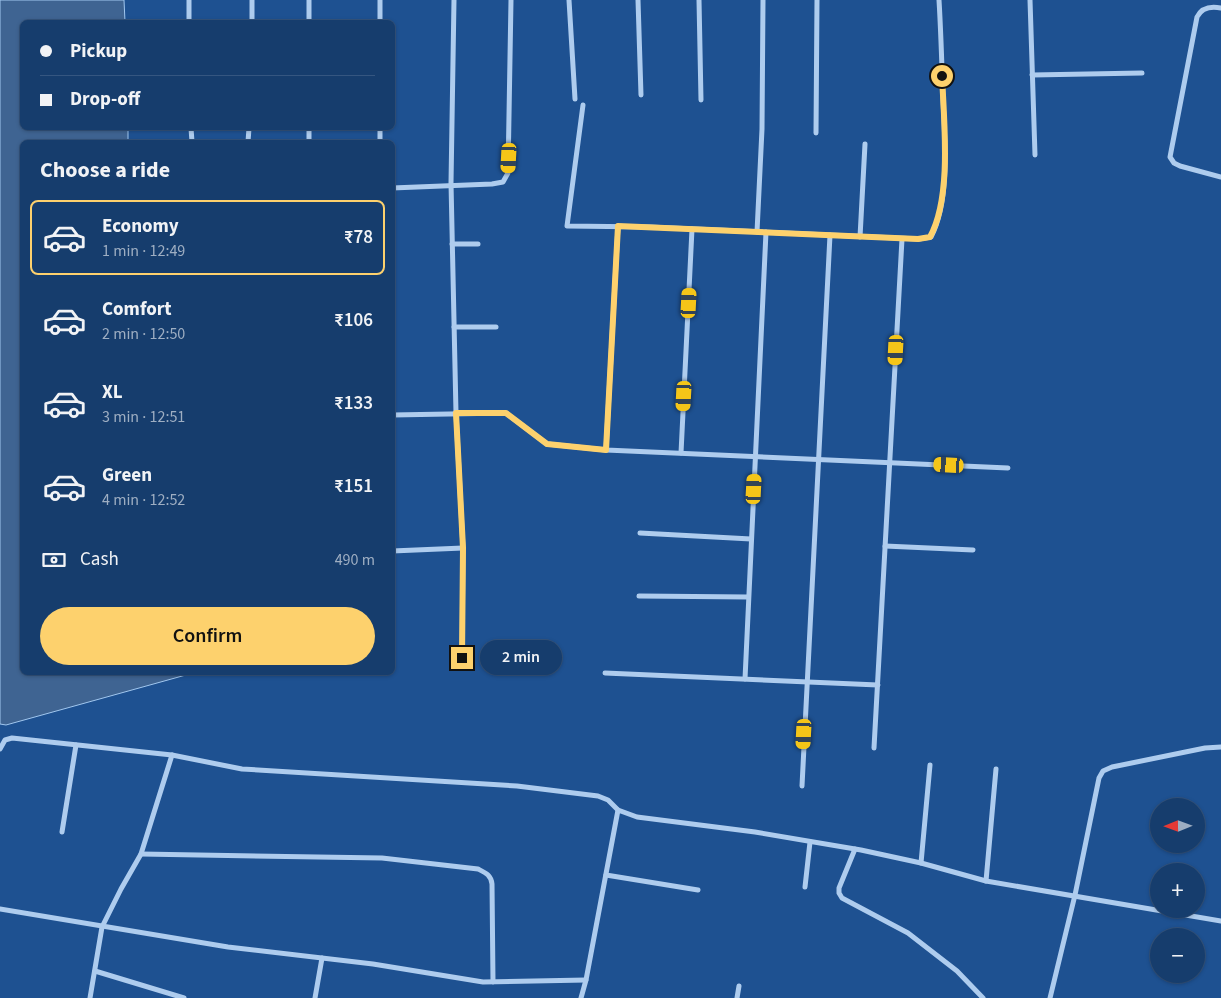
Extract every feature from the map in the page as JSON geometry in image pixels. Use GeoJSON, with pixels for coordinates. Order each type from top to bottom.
{"type":"FeatureCollection","features":[{"type":"Feature","properties":{"kind":"street"},"geometry":{"type":"LineString","coordinates":[[189,0],[189,20]]}},
{"type":"Feature","properties":{"kind":"street"},"geometry":{"type":"LineString","coordinates":[[252,0],[252,20]]}},
{"type":"Feature","properties":{"kind":"street"},"geometry":{"type":"LineString","coordinates":[[310,0],[310,20]]}},
{"type":"Feature","properties":{"kind":"street"},"geometry":{"type":"LineString","coordinates":[[380,0],[380,20]]}},
{"type":"Feature","properties":{"kind":"street"},"geometry":{"type":"LineString","coordinates":[[454,0],[452,244],[456,413],[463,548],[462,658]]}},
{"type":"Feature","properties":{"kind":"street"},"geometry":{"type":"LineString","coordinates":[[395,188],[503,182],[508,173],[511,0]]}},
{"type":"Feature","properties":{"kind":"street"},"geometry":{"type":"LineString","coordinates":[[569,0],[575,99]]}},
{"type":"Feature","properties":{"kind":"street"},"geometry":{"type":"LineString","coordinates":[[638,0],[641,95]]}},
{"type":"Feature","properties":{"kind":"street"},"geometry":{"type":"LineString","coordinates":[[699,0],[701,100]]}},
{"type":"Feature","properties":{"kind":"street"},"geometry":{"type":"LineString","coordinates":[[757,232],[762,129],[763,0]]}},
{"type":"Feature","properties":{"kind":"street"},"geometry":{"type":"LineString","coordinates":[[816,133],[817,0]]}},
{"type":"Feature","properties":{"kind":"street"},"geometry":{"type":"LineString","coordinates":[[583,105],[567,226],[618,226],[902,239],[930,237],[936,228],[942,207],[945,153],[940,0]]}},
{"type":"Feature","properties":{"kind":"street"},"geometry":{"type":"LineString","coordinates":[[1030,0],[1035,155]]}},
{"type":"Feature","properties":{"kind":"street"},"geometry":{"type":"LineString","coordinates":[[1214,0],[1218,8]]}},
{"type":"Feature","properties":{"kind":"street"},"geometry":{"type":"LineString","coordinates":[[1218,8],[1208,7],[1200,11],[1197,17],[1170,157],[1174,163],[1180,166],[1221,177]]}},
{"type":"Feature","properties":{"kind":"street"},"geometry":{"type":"LineString","coordinates":[[1032,75],[1142,73]]}},
{"type":"Feature","properties":{"kind":"street"},"geometry":{"type":"LineString","coordinates":[[860,236],[865,144]]}},
{"type":"Feature","properties":{"kind":"street"},"geometry":{"type":"LineString","coordinates":[[606,450],[618,226]]}},
{"type":"Feature","properties":{"kind":"street"},"geometry":{"type":"LineString","coordinates":[[682,452],[692,229]]}},
{"type":"Feature","properties":{"kind":"street"},"geometry":{"type":"LineString","coordinates":[[745,679],[766,232]]}},
{"type":"Feature","properties":{"kind":"street"},"geometry":{"type":"LineString","coordinates":[[802,786],[830,235]]}},
{"type":"Feature","properties":{"kind":"street"},"geometry":{"type":"LineString","coordinates":[[874,748],[902,239]]}},
{"type":"Feature","properties":{"kind":"street"},"geometry":{"type":"LineString","coordinates":[[452,244],[478,244]]}},
{"type":"Feature","properties":{"kind":"street"},"geometry":{"type":"LineString","coordinates":[[454,327],[496,327]]}},
{"type":"Feature","properties":{"kind":"street"},"geometry":{"type":"LineString","coordinates":[[395,415],[506,413],[547,444],[606,450],[1008,468]]}},
{"type":"Feature","properties":{"kind":"street"},"geometry":{"type":"LineString","coordinates":[[640,533],[751,539]]}},
{"type":"Feature","properties":{"kind":"street"},"geometry":{"type":"LineString","coordinates":[[885,546],[973,550]]}},
{"type":"Feature","properties":{"kind":"street"},"geometry":{"type":"LineString","coordinates":[[395,551],[463,548]]}},
{"type":"Feature","properties":{"kind":"street"},"geometry":{"type":"LineString","coordinates":[[640,596],[748,597]]}},
{"type":"Feature","properties":{"kind":"street"},"geometry":{"type":"LineString","coordinates":[[605,673],[878,685]]}},
{"type":"Feature","properties":{"kind":"street"},"geometry":{"type":"LineString","coordinates":[[0,749],[5,740],[12,738],[172,755],[242,769],[517,786],[598,796],[608,800],[618,810],[637,817],[722,827],[855,849],[922,863],[986,881],[1221,921]]}},
{"type":"Feature","properties":{"kind":"street"},"geometry":{"type":"LineString","coordinates":[[62,832],[76,745]]}},
{"type":"Feature","properties":{"kind":"street"},"geometry":{"type":"LineString","coordinates":[[1050,998],[1075,896],[1099,778],[1103,771],[1112,767],[1205,748],[1221,747]]}},
{"type":"Feature","properties":{"kind":"street"},"geometry":{"type":"LineString","coordinates":[[90,998],[102,927],[140,854],[172,755]]}},
{"type":"Feature","properties":{"kind":"street"},"geometry":{"type":"LineString","coordinates":[[922,863],[930,765]]}},
{"type":"Feature","properties":{"kind":"street"},"geometry":{"type":"LineString","coordinates":[[986,881],[996,769]]}},
{"type":"Feature","properties":{"kind":"street"},"geometry":{"type":"LineString","coordinates":[[580,998],[586,980],[618,810]]}},
{"type":"Feature","properties":{"kind":"street"},"geometry":{"type":"LineString","coordinates":[[804,888],[810,842]]}},
{"type":"Feature","properties":{"kind":"street"},"geometry":{"type":"LineString","coordinates":[[855,849],[839,888],[842,898],[908,933],[957,971],[983,998]]}},
{"type":"Feature","properties":{"kind":"street"},"geometry":{"type":"LineString","coordinates":[[140,854],[382,858],[478,869],[486,872],[492,878],[493,982]]}},
{"type":"Feature","properties":{"kind":"street"},"geometry":{"type":"LineString","coordinates":[[606,875],[698,890]]}},
{"type":"Feature","properties":{"kind":"street"},"geometry":{"type":"LineString","coordinates":[[0,909],[228,947],[373,964],[483,982],[586,980]]}},
{"type":"Feature","properties":{"kind":"street"},"geometry":{"type":"LineString","coordinates":[[315,998],[322,958]]}},
{"type":"Feature","properties":{"kind":"street"},"geometry":{"type":"LineString","coordinates":[[95,971],[184,998]]}},
{"type":"Feature","properties":{"kind":"street"},"geometry":{"type":"LineString","coordinates":[[737,998],[739,986]]}},
{"type":"Feature","properties":{"kind":"water"},"geometry":{"type":"Polygon","coordinates":[[[0,0],[124,0],[125,20],[20,20],[20,130],[128,130],[128,140],[20,140],[20,675],[186,675],[6,725],[0,724],[0,0]]]}},
{"type":"Feature","properties":{"kind":"route"},"geometry":{"type":"LineString","coordinates":[[462,658],[463,548],[456,413],[506,413],[547,444],[606,450],[618,226],[918,239],[930,237],[936,228],[942,207],[945,153],[942,76]]}}]}
